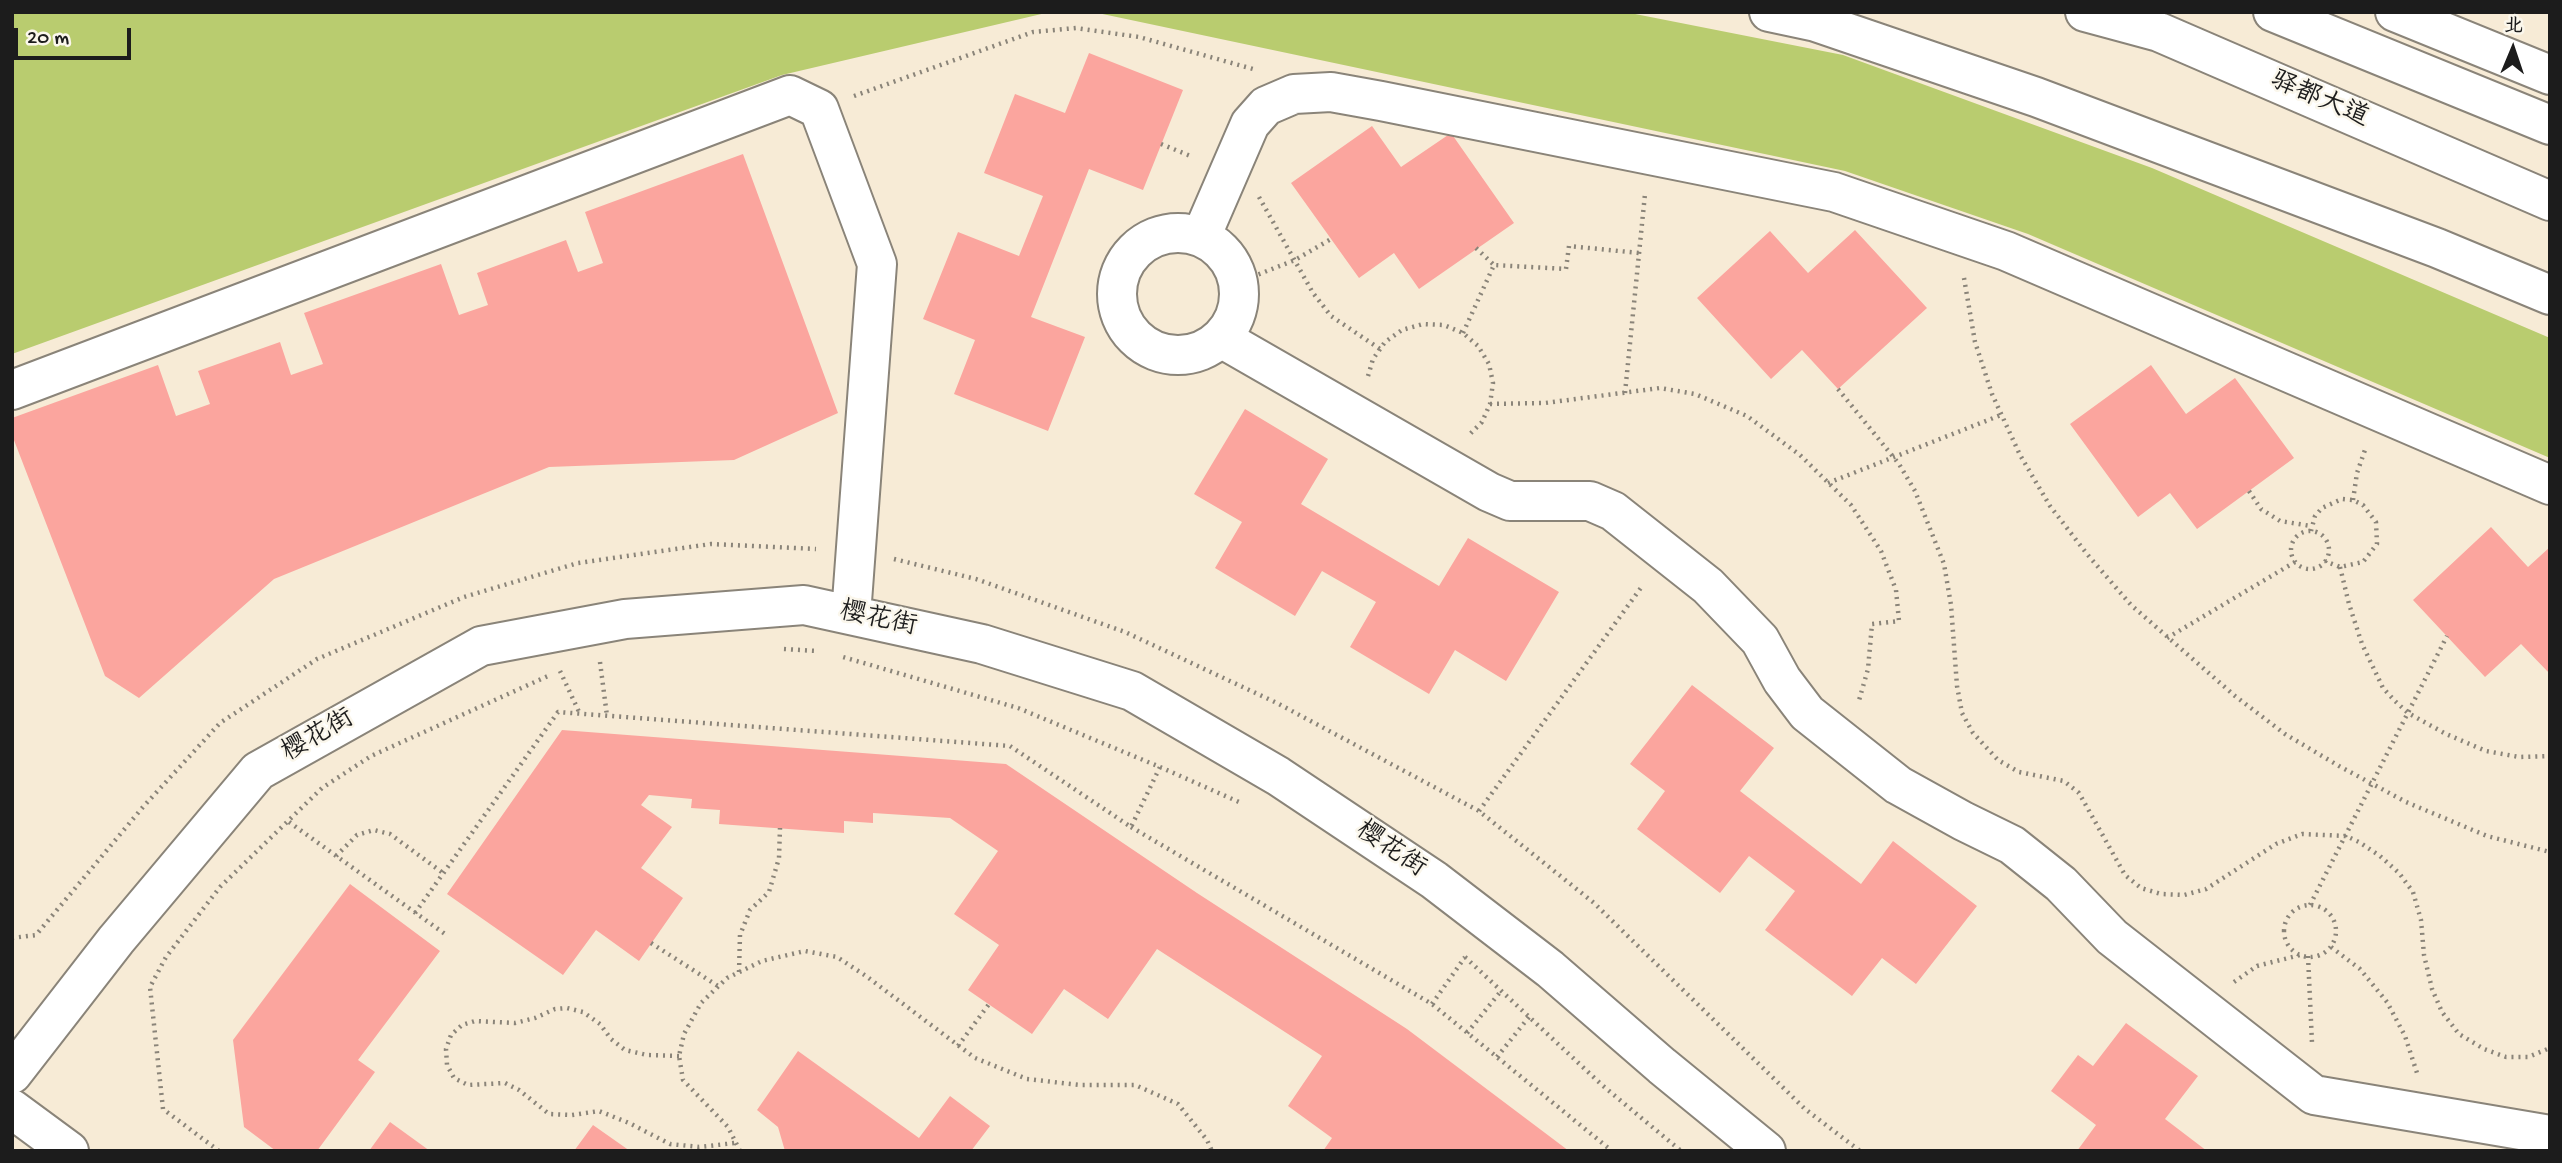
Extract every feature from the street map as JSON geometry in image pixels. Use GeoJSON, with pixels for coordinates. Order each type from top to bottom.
{"type":"FeatureCollection","features":[{"type":"Feature","properties":{"kind":"street"},"geometry":{"type":"LineString","coordinates":[[1769,12],[1815,22],[2036,97],[2437,248],[2550,295]]}},
{"type":"Feature","properties":{"kind":"street","name":"驿都大道"},"geometry":{"type":"LineString","coordinates":[[2085,12],[2160,32],[2550,201]]}},
{"type":"Feature","properties":{"kind":"street"},"geometry":{"type":"LineString","coordinates":[[2273,12],[2550,125]]}},
{"type":"Feature","properties":{"kind":"street"},"geometry":{"type":"LineString","coordinates":[[2395,12],[2550,75]]}},
{"type":"Feature","properties":{"kind":"street"},"geometry":{"type":"LineString","coordinates":[[1201,237],[1250,124],[1266,106],[1294,94],[1331,92],[1834,192],[2006,251],[2550,485]]}},
{"type":"Feature","properties":{"kind":"street"},"geometry":{"type":"LineString","coordinates":[[12,390],[790,95],[819,109],[877,264],[851,615]]}},
{"type":"Feature","properties":{"kind":"street"},"geometry":{"type":"LineString","coordinates":[[1182,233],[1201,237],[1219,248],[1232,263],[1239,282],[1240,302],[1234,322],[1221,338],[1205,350],[1185,355],[1165,354],[1146,346],[1131,333],[1121,316],[1117,296],[1120,276],[1129,258],[1143,244],[1161,236],[1182,233]]}},
{"type":"Feature","properties":{"kind":"street"},"geometry":{"type":"LineString","coordinates":[[1221,338],[1489,492],[1510,500],[1590,501],[1614,511],[1708,586],[1760,640],[1782,680],[1807,713],[1898,785],[2012,845],[2061,884],[2112,937],[2314,1095],[2550,1135]]}},
{"type":"Feature","properties":{"kind":"street","name":"樱花街"},"geometry":{"type":"LineString","coordinates":[[12,1074],[116,940],[258,771],[481,646],[639,618],[804,605],[982,644],[1132,691],[1278,776],[1434,880],[1550,969],[1766,1151]]}},
{"type":"Feature","properties":{"kind":"street"},"geometry":{"type":"LineString","coordinates":[[12,1109],[69,1151]]}},
{"type":"Feature","properties":{"kind":"path"},"geometry":{"type":"LineString","coordinates":[[819,109],[1033,32],[1076,28],[1139,37],[1254,70]]}},
{"type":"Feature","properties":{"kind":"path"},"geometry":{"type":"LineString","coordinates":[[1161,144],[1230,172],[1261,199],[1313,293],[1331,316],[1380,349]]}},
{"type":"Feature","properties":{"kind":"path"},"geometry":{"type":"LineString","coordinates":[[1625,393],[1649,155]]}},
{"type":"Feature","properties":{"kind":"path"},"geometry":{"type":"LineString","coordinates":[[1961,236],[1965,291],[1975,342],[2001,415],[2020,456],[2050,506],[2131,605],[2235,696],[2285,734],[2406,802],[2487,835],[2550,852]]}},
{"type":"Feature","properties":{"kind":"path"},"geometry":{"type":"LineString","coordinates":[[1239,282],[1295,260],[1331,239]]}},
{"type":"Feature","properties":{"kind":"path"},"geometry":{"type":"LineString","coordinates":[[1476,248],[1494,265],[1566,269],[1569,246],[1639,253]]}},
{"type":"Feature","properties":{"kind":"path"},"geometry":{"type":"LineString","coordinates":[[1463,333],[1494,265]]}},
{"type":"Feature","properties":{"kind":"path"},"geometry":{"type":"LineString","coordinates":[[1367,379],[1373,359],[1380,349],[1402,330],[1423,324],[1444,325],[1463,333],[1478,346],[1489,364],[1493,383],[1490,404],[1482,422],[1467,437]]}},
{"type":"Feature","properties":{"kind":"path"},"geometry":{"type":"LineString","coordinates":[[1490,404],[1545,403],[1660,388],[1695,394],[1747,416],[1800,455],[1851,505],[1881,551],[1896,590],[1899,621],[1872,624],[1868,669],[1845,743]]}},
{"type":"Feature","properties":{"kind":"path"},"geometry":{"type":"LineString","coordinates":[[1838,389],[1894,457],[1915,491],[1944,564],[1962,713],[1973,733],[1998,760],[2019,772],[2064,780],[2079,793],[2125,875],[2141,888],[2161,894],[2184,895],[2206,889],[2276,844],[2302,834],[2346,836],[2380,856],[2399,873],[2413,892],[2421,920],[2424,955],[2432,989],[2442,1012],[2459,1034],[2484,1049],[2506,1057],[2528,1057],[2550,1048]]}},
{"type":"Feature","properties":{"kind":"path"},"geometry":{"type":"LineString","coordinates":[[2353,500],[2357,473],[2368,442],[2383,414]]}},
{"type":"Feature","properties":{"kind":"path"},"geometry":{"type":"LineString","coordinates":[[1828,482],[2001,415]]}},
{"type":"Feature","properties":{"kind":"path"},"geometry":{"type":"LineString","coordinates":[[2249,491],[2261,509],[2280,521],[2311,528],[2326,541],[2329,553],[2325,561],[2318,568],[2305,569],[2295,562],[2290,551],[2294,539],[2311,528],[2315,516],[2322,508],[2342,499],[2353,500],[2371,512],[2376,522],[2376,544],[2371,554],[2363,562],[2340,567],[2325,561]]}},
{"type":"Feature","properties":{"kind":"path"},"geometry":{"type":"LineString","coordinates":[[1479,811],[1666,553]]}},
{"type":"Feature","properties":{"kind":"path"},"geometry":{"type":"LineString","coordinates":[[2167,638],[2295,562]]}},
{"type":"Feature","properties":{"kind":"path"},"geometry":{"type":"LineString","coordinates":[[2340,567],[2358,631],[2383,688],[2408,713],[2446,734],[2486,751],[2519,757],[2550,756]]}},
{"type":"Feature","properties":{"kind":"path"},"geometry":{"type":"LineString","coordinates":[[2310,905],[2447,636]]}},
{"type":"Feature","properties":{"kind":"path"},"geometry":{"type":"LineString","coordinates":[[772,648],[826,652]]}},
{"type":"Feature","properties":{"kind":"path"},"geometry":{"type":"LineString","coordinates":[[838,656],[1018,708],[1249,807]]}},
{"type":"Feature","properties":{"kind":"path"},"geometry":{"type":"LineString","coordinates":[[590,662],[612,659]]}},
{"type":"Feature","properties":{"kind":"path"},"geometry":{"type":"LineString","coordinates":[[600,661],[607,716]]}},
{"type":"Feature","properties":{"kind":"path"},"geometry":{"type":"LineString","coordinates":[[219,1151],[163,1109],[150,987],[166,957],[220,887],[322,788],[371,757],[571,666]]}},
{"type":"Feature","properties":{"kind":"path"},"geometry":{"type":"LineString","coordinates":[[560,670],[581,715]]}},
{"type":"Feature","properties":{"kind":"path"},"geometry":{"type":"LineString","coordinates":[[415,913],[558,712],[1010,746],[1131,827],[1432,1004],[1612,1151]]}},
{"type":"Feature","properties":{"kind":"path"},"geometry":{"type":"LineString","coordinates":[[1131,827],[1160,767]]}},
{"type":"Feature","properties":{"kind":"path"},"geometry":{"type":"LineString","coordinates":[[289,822],[444,934]]}},
{"type":"Feature","properties":{"kind":"path"},"geometry":{"type":"LineString","coordinates":[[739,972],[740,935],[750,910],[769,892],[779,858],[780,828]]}},
{"type":"Feature","properties":{"kind":"path"},"geometry":{"type":"LineString","coordinates":[[336,856],[357,835],[374,830],[390,834],[443,873]]}},
{"type":"Feature","properties":{"kind":"path"},"geometry":{"type":"LineString","coordinates":[[2200,1005],[2257,966],[2301,955],[2317,956],[2330,947],[2337,931],[2332,916],[2326,910],[2310,905],[2294,911],[2285,926],[2287,943],[2301,955]]}},
{"type":"Feature","properties":{"kind":"path"},"geometry":{"type":"LineString","coordinates":[[651,943],[718,986]]}},
{"type":"Feature","properties":{"kind":"path"},"geometry":{"type":"LineString","coordinates":[[2330,947],[2360,968],[2387,1002],[2405,1036],[2417,1070],[2425,1112]]}},
{"type":"Feature","properties":{"kind":"path"},"geometry":{"type":"LineString","coordinates":[[1457,950],[1602,1085],[1681,1151]]}},
{"type":"Feature","properties":{"kind":"path"},"geometry":{"type":"LineString","coordinates":[[740,1151],[728,1127],[683,1080],[679,1056],[684,1034],[701,1003],[727,978],[762,961],[804,951],[837,957],[975,1058],[1027,1079],[1080,1085],[1135,1085],[1178,1104],[1207,1140],[1212,1151]]}},
{"type":"Feature","properties":{"kind":"path"},"geometry":{"type":"LineString","coordinates":[[2308,956],[2314,1095]]}},
{"type":"Feature","properties":{"kind":"path"},"geometry":{"type":"LineString","coordinates":[[1432,1004],[1465,957]]}},
{"type":"Feature","properties":{"kind":"path"},"geometry":{"type":"LineString","coordinates":[[1467,1033],[1501,991]]}},
{"type":"Feature","properties":{"kind":"path"},"geometry":{"type":"LineString","coordinates":[[958,1046],[989,1004]]}},
{"type":"Feature","properties":{"kind":"path"},"geometry":{"type":"LineString","coordinates":[[679,1056],[647,1055],[625,1050],[611,1039],[600,1024],[583,1012],[567,1008],[555,1009],[515,1023],[475,1021],[462,1026],[451,1035],[446,1049],[447,1065],[454,1078],[468,1085],[505,1083],[519,1090],[549,1114],[572,1115],[599,1111],[670,1144],[699,1147],[736,1143]]}},
{"type":"Feature","properties":{"kind":"path"},"geometry":{"type":"LineString","coordinates":[[1497,1057],[1529,1017]]}},
{"type":"Feature","properties":{"kind":"green space"},"geometry":{"type":"Polygon","coordinates":[[[12,12],[1050,12],[782,75],[12,354],[12,12]]]}},
{"type":"Feature","properties":{"kind":"green space"},"geometry":{"type":"Polygon","coordinates":[[[1093,12],[1625,12],[1843,55],[2152,168],[2550,338],[2550,458],[2028,234],[1845,171],[1093,12]]]}},
{"type":"Feature","properties":{"kind":"building"},"geometry":{"type":"Polygon","coordinates":[[[1089,53],[1183,90],[1143,190],[1089,169],[1031,317],[1085,337],[1048,431],[954,394],[975,340],[923,319],[958,232],[1019,256],[1043,196],[984,173],[1015,94],[1065,113],[1089,53]]]}},
{"type":"Feature","properties":{"kind":"building"},"geometry":{"type":"Polygon","coordinates":[[[1372,126],[1401,167],[1451,133],[1514,223],[1419,289],[1394,253],[1359,278],[1291,183],[1372,126]]]}},
{"type":"Feature","properties":{"kind":"building"},"geometry":{"type":"Polygon","coordinates":[[[743,154],[838,413],[734,460],[549,467],[274,579],[139,698],[105,676],[12,435],[12,418],[158,365],[176,416],[210,404],[198,371],[280,342],[291,375],[323,364],[304,313],[441,264],[459,315],[488,305],[477,273],[566,240],[578,272],[603,263],[585,212],[743,154]]]}},
{"type":"Feature","properties":{"kind":"building"},"geometry":{"type":"Polygon","coordinates":[[[1855,230],[1927,308],[1838,389],[1802,350],[1771,379],[1697,298],[1770,231],[1808,273],[1855,230]]]}},
{"type":"Feature","properties":{"kind":"building"},"geometry":{"type":"Polygon","coordinates":[[[2151,365],[2186,414],[2235,378],[2294,458],[2197,529],[2170,493],[2138,517],[2070,424],[2151,365]]]}},
{"type":"Feature","properties":{"kind":"building"},"geometry":{"type":"Polygon","coordinates":[[[1245,409],[1328,459],[1301,504],[1439,586],[1468,538],[1559,592],[1506,681],[1455,650],[1429,694],[1350,647],[1376,602],[1322,571],[1295,616],[1215,568],[1242,522],[1194,494],[1245,409]]]}},
{"type":"Feature","properties":{"kind":"building"},"geometry":{"type":"Polygon","coordinates":[[[2491,527],[2528,567],[2550,547],[2550,674],[2521,644],[2485,677],[2413,600],[2491,527]]]}},
{"type":"Feature","properties":{"kind":"building"},"geometry":{"type":"Polygon","coordinates":[[[1692,685],[1774,748],[1740,791],[1861,884],[1893,841],[1977,906],[1916,984],[1882,958],[1852,996],[1765,930],[1795,891],[1749,856],[1720,893],[1637,829],[1665,791],[1630,764],[1692,685]]]}},
{"type":"Feature","properties":{"kind":"building"},"geometry":{"type":"Polygon","coordinates":[[[562,730],[1006,764],[1197,893],[1407,1029],[1569,1151],[1323,1151],[1332,1138],[1288,1106],[1322,1056],[1157,949],[1108,1019],[1064,989],[1032,1034],[968,990],[999,945],[954,914],[998,851],[950,818],[873,813],[873,823],[844,821],[844,833],[719,824],[720,810],[691,808],[692,799],[649,795],[641,805],[672,827],[641,868],[683,898],[639,961],[596,930],[563,975],[447,894],[562,730]]]}},
{"type":"Feature","properties":{"kind":"building"},"geometry":{"type":"Polygon","coordinates":[[[350,884],[440,951],[358,1060],[375,1072],[317,1151],[276,1151],[244,1127],[233,1040],[350,884]]]}},
{"type":"Feature","properties":{"kind":"building"},"geometry":{"type":"Polygon","coordinates":[[[2126,1023],[2198,1076],[2165,1119],[2207,1151],[2077,1151],[2096,1125],[2051,1091],[2078,1055],[2093,1066],[2126,1023]]]}},
{"type":"Feature","properties":{"kind":"building"},"geometry":{"type":"Polygon","coordinates":[[[798,1051],[919,1138],[950,1096],[990,1126],[971,1151],[785,1151],[778,1127],[757,1110],[798,1051]]]}},
{"type":"Feature","properties":{"kind":"building"},"geometry":{"type":"Polygon","coordinates":[[[390,1122],[430,1151],[369,1151],[390,1122]]]}},
{"type":"Feature","properties":{"kind":"building"},"geometry":{"type":"Polygon","coordinates":[[[593,1125],[630,1151],[574,1151],[593,1125]]]}}]}
